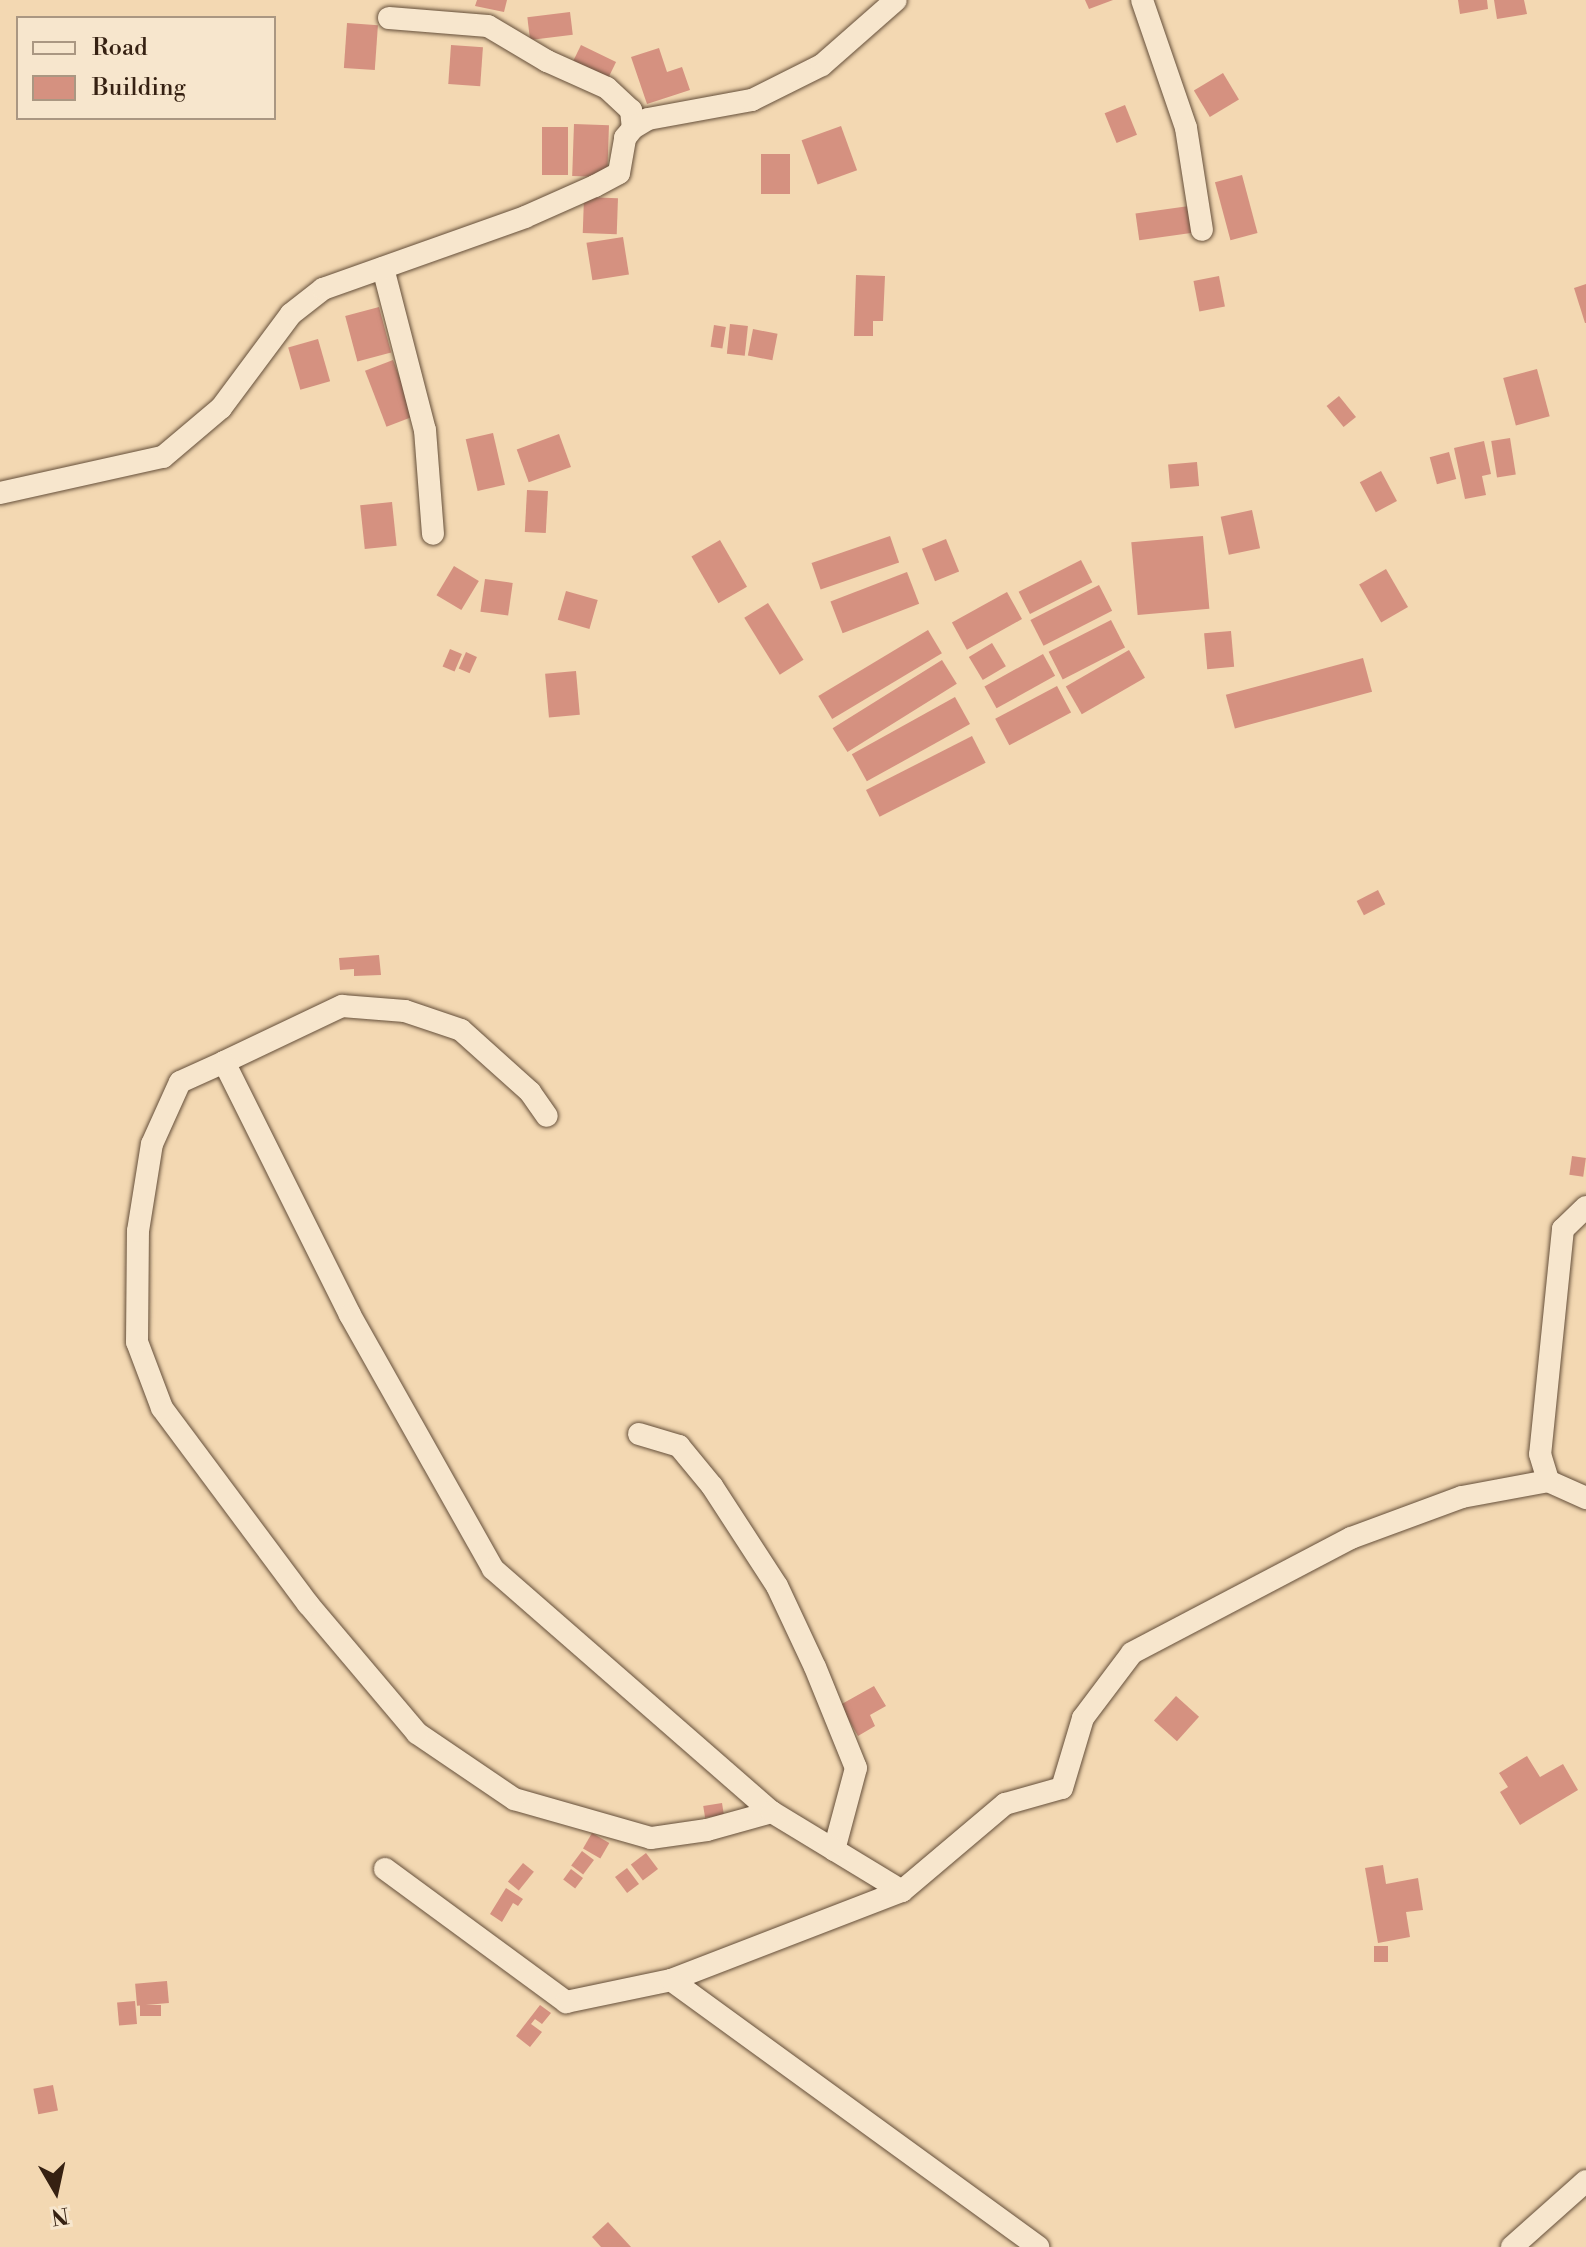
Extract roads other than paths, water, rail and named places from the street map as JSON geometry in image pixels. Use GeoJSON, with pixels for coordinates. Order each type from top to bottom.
{"type":"FeatureCollection","features":[{"type":"Feature","properties":{"kind":"street"},"geometry":{"type":"LineString","coordinates":[[0,493],[163,457],[221,408],[291,314],[323,289],[525,217],[595,186],[619,173],[625,138],[633,128],[648,119],[752,100],[822,65],[896,0]]}},
{"type":"Feature","properties":{"kind":"street"},"geometry":{"type":"LineString","coordinates":[[1142,0],[1186,128],[1202,230]]}},
{"type":"Feature","properties":{"kind":"street"},"geometry":{"type":"LineString","coordinates":[[389,18],[488,26],[547,61],[607,88],[631,110],[633,128]]}},
{"type":"Feature","properties":{"kind":"street"},"geometry":{"type":"LineString","coordinates":[[383,268],[425,430],[433,534]]}},
{"type":"Feature","properties":{"kind":"street"},"geometry":{"type":"LineString","coordinates":[[547,1116],[530,1092],[461,1030],[405,1011],[342,1006],[180,1082],[152,1144],[138,1231],[137,1342],[162,1408],[308,1604],[417,1733],[514,1799],[651,1838],[707,1830],[772,1812]]}},
{"type":"Feature","properties":{"kind":"street"},"geometry":{"type":"LineString","coordinates":[[224,1062],[350,1315],[493,1569],[772,1812],[902,1891]]}},
{"type":"Feature","properties":{"kind":"street"},"geometry":{"type":"LineString","coordinates":[[1548,1481],[1540,1454],[1563,1229],[1586,1207]]}},
{"type":"Feature","properties":{"kind":"street"},"geometry":{"type":"LineString","coordinates":[[639,1434],[679,1446],[712,1486],[777,1586],[815,1667],[856,1768],[834,1850]]}},
{"type":"Feature","properties":{"kind":"street"},"geometry":{"type":"LineString","coordinates":[[385,1869],[566,2002],[671,1980],[902,1891],[1005,1804],[1062,1788],[1083,1718],[1132,1653],[1351,1538],[1462,1497],[1548,1481],[1586,1498]]}},
{"type":"Feature","properties":{"kind":"street"},"geometry":{"type":"LineString","coordinates":[[671,1980],[1038,2247]]}},
{"type":"Feature","properties":{"kind":"street"},"geometry":{"type":"LineString","coordinates":[[1512,2247],[1586,2181]]}}]}
